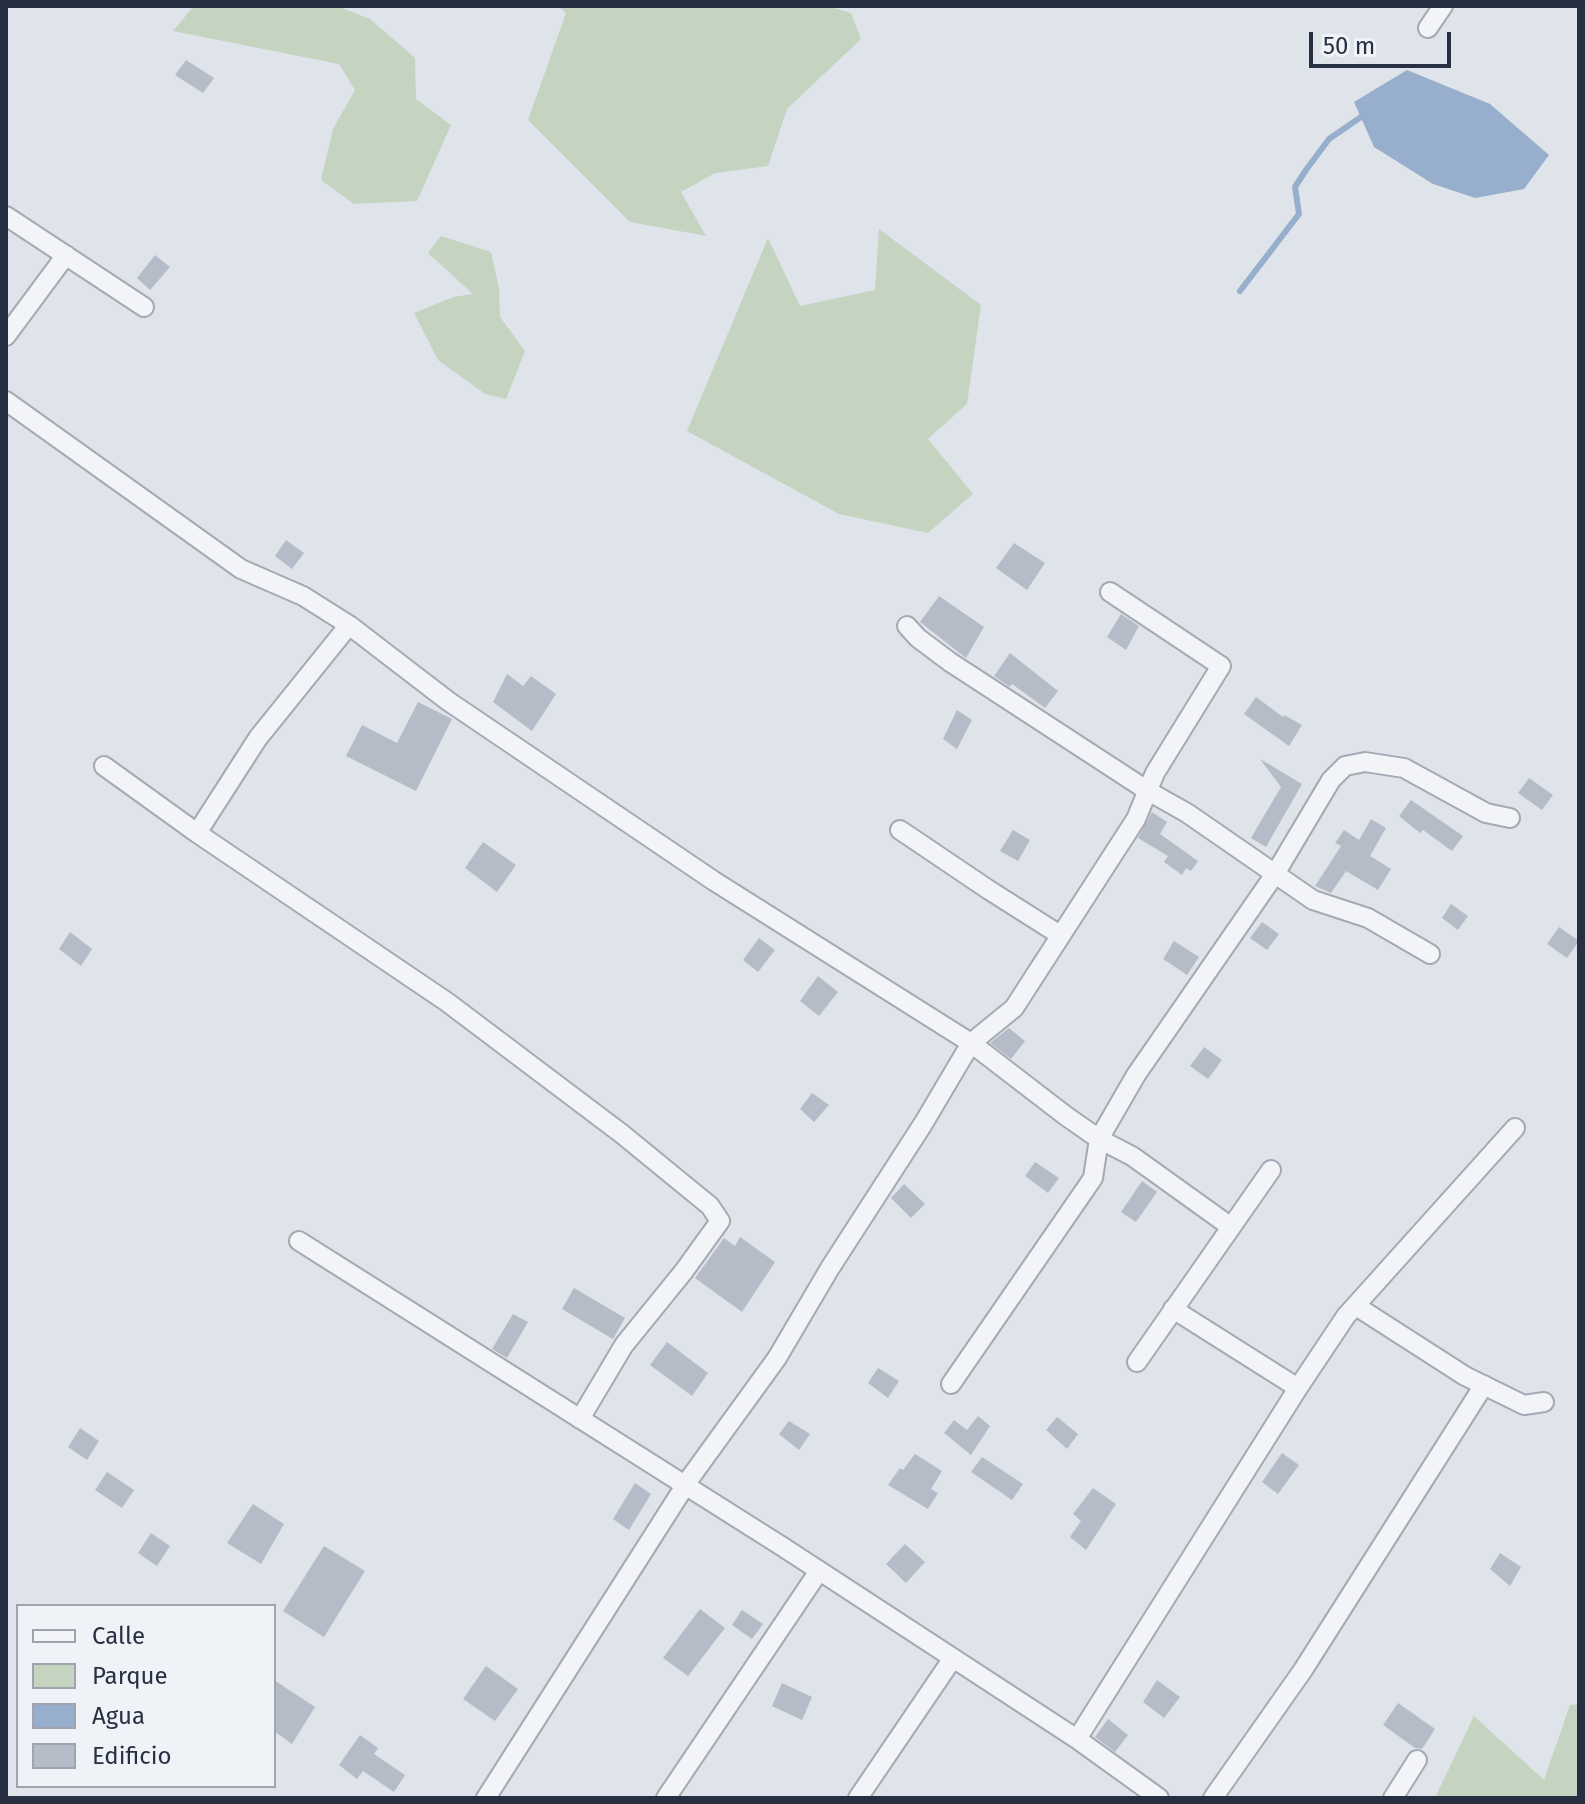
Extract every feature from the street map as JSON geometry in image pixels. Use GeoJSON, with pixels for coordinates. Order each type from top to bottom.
{"type":"FeatureCollection","features":[{"type":"Feature","properties":{"kind":"street"},"geometry":{"type":"LineString","coordinates":[[1428,28],[1443,6]]}},
{"type":"Feature","properties":{"kind":"street"},"geometry":{"type":"LineString","coordinates":[[6,216],[144,307]]}},
{"type":"Feature","properties":{"kind":"street"},"geometry":{"type":"LineString","coordinates":[[6,336],[66,255]]}},
{"type":"Feature","properties":{"kind":"street"},"geometry":{"type":"LineString","coordinates":[[6,401],[241,569],[303,596],[349,625],[448,701],[714,881],[971,1043],[1099,1139],[1132,1156],[1231,1227]]}},
{"type":"Feature","properties":{"kind":"street"},"geometry":{"type":"LineString","coordinates":[[486,1798],[687,1487],[777,1358],[971,1043],[1014,1008],[1136,819],[1155,773],[1221,666],[1110,592]]}},
{"type":"Feature","properties":{"kind":"street"},"geometry":{"type":"LineString","coordinates":[[197,833],[258,738],[349,625]]}},
{"type":"Feature","properties":{"kind":"street"},"geometry":{"type":"LineString","coordinates":[[907,626],[950,662],[1148,791],[1187,813],[1313,900],[1368,918],[1430,954]]}},
{"type":"Feature","properties":{"kind":"street"},"geometry":{"type":"LineString","coordinates":[[951,1384],[1093,1178],[1099,1139],[1136,1075],[1275,874],[1331,780],[1345,766],[1365,762],[1404,768],[1486,813],[1510,818]]}},
{"type":"Feature","properties":{"kind":"street"},"geometry":{"type":"LineString","coordinates":[[104,766],[197,833],[447,1002],[633,1143],[710,1206],[720,1221],[624,1345],[580,1419]]}},
{"type":"Feature","properties":{"kind":"street"},"geometry":{"type":"LineString","coordinates":[[900,830],[1060,935]]}},
{"type":"Feature","properties":{"kind":"street"},"geometry":{"type":"LineString","coordinates":[[1077,1739],[1298,1388],[1356,1306],[1515,1128]]}},
{"type":"Feature","properties":{"kind":"street"},"geometry":{"type":"LineString","coordinates":[[1137,1362],[1271,1170]]}},
{"type":"Feature","properties":{"kind":"street"},"geometry":{"type":"LineString","coordinates":[[299,1241],[819,1571],[1077,1739],[1159,1798]]}},
{"type":"Feature","properties":{"kind":"street"},"geometry":{"type":"LineString","coordinates":[[1356,1306],[1465,1376],[1524,1405],[1544,1402]]}},
{"type":"Feature","properties":{"kind":"street"},"geometry":{"type":"LineString","coordinates":[[1173,1309],[1298,1388]]}},
{"type":"Feature","properties":{"kind":"street"},"geometry":{"type":"LineString","coordinates":[[1213,1798],[1303,1670],[1484,1385]]}},
{"type":"Feature","properties":{"kind":"street"},"geometry":{"type":"LineString","coordinates":[[666,1798],[819,1571]]}},
{"type":"Feature","properties":{"kind":"street"},"geometry":{"type":"LineString","coordinates":[[858,1798],[953,1658]]}},
{"type":"Feature","properties":{"kind":"street"},"geometry":{"type":"LineString","coordinates":[[1393,1798],[1417,1760]]}},
{"type":"Feature","properties":{"kind":"green space"},"geometry":{"type":"Polygon","coordinates":[[[194,6],[337,6],[370,19],[415,58],[416,99],[451,125],[417,201],[354,204],[321,180],[333,129],[355,90],[339,64],[173,31],[194,6]]]}},
{"type":"Feature","properties":{"kind":"green space"},"geometry":{"type":"Polygon","coordinates":[[[558,6],[827,6],[851,13],[861,39],[787,109],[768,166],[715,173],[681,192],[706,236],[630,222],[528,120],[566,13],[558,6]]]}},
{"type":"Feature","properties":{"kind":"green space"},"geometry":{"type":"Polygon","coordinates":[[[879,229],[981,305],[967,404],[928,439],[973,494],[928,533],[839,514],[687,431],[768,238],[800,306],[875,290],[879,229]]]}},
{"type":"Feature","properties":{"kind":"green space"},"geometry":{"type":"Polygon","coordinates":[[[441,236],[491,252],[499,288],[500,317],[525,351],[506,399],[485,394],[438,360],[414,313],[453,297],[473,294],[428,253],[441,236]]]}},
{"type":"Feature","properties":{"kind":"green space"},"geometry":{"type":"Polygon","coordinates":[[[1579,1704],[1579,1798],[1435,1798],[1474,1716],[1544,1780],[1570,1705],[1579,1704]]]}},
{"type":"Feature","properties":{"kind":"water"},"geometry":{"type":"Polygon","coordinates":[[[1407,70],[1490,104],[1549,155],[1524,189],[1475,198],[1433,184],[1374,147],[1354,102],[1407,70]]]}},
{"type":"Feature","properties":{"kind":"building"},"geometry":{"type":"Polygon","coordinates":[[[186,60],[214,78],[203,93],[175,75],[186,60]]]}},
{"type":"Feature","properties":{"kind":"building"},"geometry":{"type":"Polygon","coordinates":[[[155,255],[170,267],[150,290],[137,278],[155,255]]]}},
{"type":"Feature","properties":{"kind":"building"},"geometry":{"type":"Polygon","coordinates":[[[286,540],[304,553],[292,569],[275,556],[286,540]]]}},
{"type":"Feature","properties":{"kind":"building"},"geometry":{"type":"Polygon","coordinates":[[[1014,543],[1045,563],[1027,590],[996,568],[1014,543]]]}},
{"type":"Feature","properties":{"kind":"building"},"geometry":{"type":"Polygon","coordinates":[[[939,596],[984,627],[966,658],[920,622],[939,596]]]}},
{"type":"Feature","properties":{"kind":"building"},"geometry":{"type":"Polygon","coordinates":[[[1121,614],[1139,626],[1126,650],[1107,637],[1121,614]]]}},
{"type":"Feature","properties":{"kind":"building"},"geometry":{"type":"Polygon","coordinates":[[[1010,653],[1058,691],[1045,708],[1012,684],[1010,687],[994,676],[1010,653]]]}},
{"type":"Feature","properties":{"kind":"building"},"geometry":{"type":"Polygon","coordinates":[[[507,674],[523,686],[531,676],[556,694],[532,731],[493,702],[507,674]]]}},
{"type":"Feature","properties":{"kind":"building"},"geometry":{"type":"Polygon","coordinates":[[[1256,697],[1283,717],[1302,725],[1289,746],[1244,714],[1256,697]]]}},
{"type":"Feature","properties":{"kind":"building"},"geometry":{"type":"Polygon","coordinates":[[[418,702],[452,719],[416,791],[346,756],[362,725],[397,743],[418,702]]]}},
{"type":"Feature","properties":{"kind":"building"},"geometry":{"type":"Polygon","coordinates":[[[957,710],[972,720],[957,749],[943,739],[957,710]]]}},
{"type":"Feature","properties":{"kind":"building"},"geometry":{"type":"Polygon","coordinates":[[[1260,759],[1302,784],[1266,847],[1251,838],[1281,787],[1260,759]]]}},
{"type":"Feature","properties":{"kind":"building"},"geometry":{"type":"Polygon","coordinates":[[[1529,778],[1553,795],[1542,810],[1518,793],[1529,778]]]}},
{"type":"Feature","properties":{"kind":"building"},"geometry":{"type":"Polygon","coordinates":[[[1411,800],[1463,836],[1452,851],[1423,830],[1420,833],[1399,816],[1411,800]]]}},
{"type":"Feature","properties":{"kind":"building"},"geometry":{"type":"Polygon","coordinates":[[[1152,812],[1167,822],[1160,834],[1198,861],[1191,871],[1186,868],[1182,875],[1164,862],[1168,856],[1138,838],[1152,812]]]}},
{"type":"Feature","properties":{"kind":"building"},"geometry":{"type":"Polygon","coordinates":[[[1371,819],[1386,828],[1370,856],[1391,869],[1378,890],[1346,871],[1331,893],[1315,886],[1341,846],[1335,843],[1344,830],[1359,840],[1371,819]]]}},
{"type":"Feature","properties":{"kind":"building"},"geometry":{"type":"Polygon","coordinates":[[[1013,830],[1030,840],[1018,861],[1000,851],[1013,830]]]}},
{"type":"Feature","properties":{"kind":"building"},"geometry":{"type":"Polygon","coordinates":[[[483,842],[516,865],[497,892],[465,868],[483,842]]]}},
{"type":"Feature","properties":{"kind":"building"},"geometry":{"type":"Polygon","coordinates":[[[1451,904],[1468,916],[1458,930],[1442,918],[1451,904]]]}},
{"type":"Feature","properties":{"kind":"building"},"geometry":{"type":"Polygon","coordinates":[[[1262,922],[1279,934],[1267,950],[1250,938],[1262,922]]]}},
{"type":"Feature","properties":{"kind":"building"},"geometry":{"type":"Polygon","coordinates":[[[1559,927],[1579,941],[1567,958],[1547,944],[1559,927]]]}},
{"type":"Feature","properties":{"kind":"building"},"geometry":{"type":"Polygon","coordinates":[[[70,932],[92,949],[81,966],[59,949],[70,932]]]}},
{"type":"Feature","properties":{"kind":"building"},"geometry":{"type":"Polygon","coordinates":[[[759,938],[775,950],[758,972],[743,960],[759,938]]]}},
{"type":"Feature","properties":{"kind":"building"},"geometry":{"type":"Polygon","coordinates":[[[1174,941],[1199,957],[1187,975],[1163,959],[1174,941]]]}},
{"type":"Feature","properties":{"kind":"building"},"geometry":{"type":"Polygon","coordinates":[[[818,976],[838,992],[819,1016],[800,1001],[818,976]]]}},
{"type":"Feature","properties":{"kind":"building"},"geometry":{"type":"Polygon","coordinates":[[[1009,1028],[1025,1041],[1011,1059],[990,1043],[1009,1028]]]}},
{"type":"Feature","properties":{"kind":"building"},"geometry":{"type":"Polygon","coordinates":[[[1204,1047],[1222,1060],[1208,1079],[1190,1066],[1204,1047]]]}},
{"type":"Feature","properties":{"kind":"building"},"geometry":{"type":"Polygon","coordinates":[[[812,1093],[829,1105],[814,1122],[800,1109],[812,1093]]]}},
{"type":"Feature","properties":{"kind":"building"},"geometry":{"type":"Polygon","coordinates":[[[1035,1162],[1059,1178],[1048,1193],[1025,1176],[1035,1162]]]}},
{"type":"Feature","properties":{"kind":"building"},"geometry":{"type":"Polygon","coordinates":[[[1142,1181],[1157,1192],[1136,1222],[1121,1212],[1142,1181]]]}},
{"type":"Feature","properties":{"kind":"building"},"geometry":{"type":"Polygon","coordinates":[[[904,1184],[925,1204],[911,1218],[891,1198],[904,1184]]]}},
{"type":"Feature","properties":{"kind":"building"},"geometry":{"type":"Polygon","coordinates":[[[740,1237],[775,1262],[742,1312],[695,1278],[724,1238],[735,1246],[740,1237]]]}},
{"type":"Feature","properties":{"kind":"building"},"geometry":{"type":"Polygon","coordinates":[[[574,1288],[625,1318],[613,1339],[562,1309],[574,1288]]]}},
{"type":"Feature","properties":{"kind":"building"},"geometry":{"type":"Polygon","coordinates":[[[513,1314],[528,1322],[507,1358],[492,1349],[513,1314]]]}},
{"type":"Feature","properties":{"kind":"building"},"geometry":{"type":"Polygon","coordinates":[[[667,1342],[708,1373],[692,1396],[650,1365],[667,1342]]]}},
{"type":"Feature","properties":{"kind":"building"},"geometry":{"type":"Polygon","coordinates":[[[878,1368],[899,1381],[888,1398],[868,1383],[878,1368]]]}},
{"type":"Feature","properties":{"kind":"building"},"geometry":{"type":"Polygon","coordinates":[[[978,1416],[990,1426],[971,1455],[944,1433],[954,1420],[967,1430],[978,1416]]]}},
{"type":"Feature","properties":{"kind":"building"},"geometry":{"type":"Polygon","coordinates":[[[1057,1417],[1078,1434],[1067,1449],[1046,1430],[1057,1417]]]}},
{"type":"Feature","properties":{"kind":"building"},"geometry":{"type":"Polygon","coordinates":[[[789,1421],[810,1434],[799,1450],[779,1434],[789,1421]]]}},
{"type":"Feature","properties":{"kind":"building"},"geometry":{"type":"Polygon","coordinates":[[[80,1428],[99,1441],[87,1460],[68,1447],[80,1428]]]}},
{"type":"Feature","properties":{"kind":"building"},"geometry":{"type":"Polygon","coordinates":[[[1282,1453],[1299,1465],[1278,1494],[1262,1482],[1282,1453]]]}},
{"type":"Feature","properties":{"kind":"building"},"geometry":{"type":"Polygon","coordinates":[[[915,1454],[942,1471],[931,1489],[938,1493],[928,1509],[888,1485],[915,1454]]]}},
{"type":"Feature","properties":{"kind":"building"},"geometry":{"type":"Polygon","coordinates":[[[982,1457],[1023,1484],[1012,1500],[971,1472],[982,1457]]]}},
{"type":"Feature","properties":{"kind":"building"},"geometry":{"type":"Polygon","coordinates":[[[107,1472],[134,1490],[122,1508],[95,1490],[107,1472]]]}},
{"type":"Feature","properties":{"kind":"building"},"geometry":{"type":"Polygon","coordinates":[[[635,1483],[651,1494],[629,1530],[613,1519],[635,1483]]]}},
{"type":"Feature","properties":{"kind":"building"},"geometry":{"type":"Polygon","coordinates":[[[1093,1488],[1116,1504],[1086,1550],[1070,1537],[1081,1521],[1073,1514],[1093,1488]]]}},
{"type":"Feature","properties":{"kind":"building"},"geometry":{"type":"Polygon","coordinates":[[[253,1504],[284,1524],[261,1564],[227,1543],[253,1504]]]}},
{"type":"Feature","properties":{"kind":"building"},"geometry":{"type":"Polygon","coordinates":[[[151,1533],[170,1546],[157,1566],[138,1553],[151,1533]]]}},
{"type":"Feature","properties":{"kind":"building"},"geometry":{"type":"Polygon","coordinates":[[[905,1544],[925,1562],[906,1583],[886,1564],[905,1544]]]}},
{"type":"Feature","properties":{"kind":"building"},"geometry":{"type":"Polygon","coordinates":[[[324,1546],[365,1571],[324,1637],[283,1611],[324,1546]]]}},
{"type":"Feature","properties":{"kind":"building"},"geometry":{"type":"Polygon","coordinates":[[[1500,1553],[1521,1567],[1510,1586],[1490,1569],[1500,1553]]]}},
{"type":"Feature","properties":{"kind":"building"},"geometry":{"type":"Polygon","coordinates":[[[700,1609],[725,1628],[688,1676],[663,1658],[700,1609]]]}},
{"type":"Feature","properties":{"kind":"building"},"geometry":{"type":"Polygon","coordinates":[[[742,1610],[763,1624],[752,1639],[732,1625],[742,1610]]]}},
{"type":"Feature","properties":{"kind":"building"},"geometry":{"type":"Polygon","coordinates":[[[486,1666],[518,1689],[495,1721],[463,1699],[486,1666]]]}},
{"type":"Feature","properties":{"kind":"building"},"geometry":{"type":"Polygon","coordinates":[[[1157,1680],[1180,1697],[1164,1718],[1143,1702],[1157,1680]]]}},
{"type":"Feature","properties":{"kind":"building"},"geometry":{"type":"Polygon","coordinates":[[[276,1681],[315,1707],[292,1744],[276,1732],[276,1681]]]}},
{"type":"Feature","properties":{"kind":"building"},"geometry":{"type":"Polygon","coordinates":[[[782,1683],[812,1697],[802,1720],[772,1706],[782,1683]]]}},
{"type":"Feature","properties":{"kind":"building"},"geometry":{"type":"Polygon","coordinates":[[[1398,1703],[1435,1729],[1422,1749],[1415,1748],[1383,1725],[1398,1703]]]}},
{"type":"Feature","properties":{"kind":"building"},"geometry":{"type":"Polygon","coordinates":[[[1108,1719],[1128,1735],[1115,1752],[1095,1737],[1108,1719]]]}},
{"type":"Feature","properties":{"kind":"building"},"geometry":{"type":"Polygon","coordinates":[[[360,1735],[378,1748],[374,1754],[405,1775],[394,1792],[363,1771],[357,1779],[339,1765],[360,1735]]]}},
{"type":"Feature","properties":{"kind":"waterway"},"geometry":{"type":"LineString","coordinates":[[1240,291],[1299,214],[1295,187],[1306,170],[1329,139],[1361,117]]}}]}
